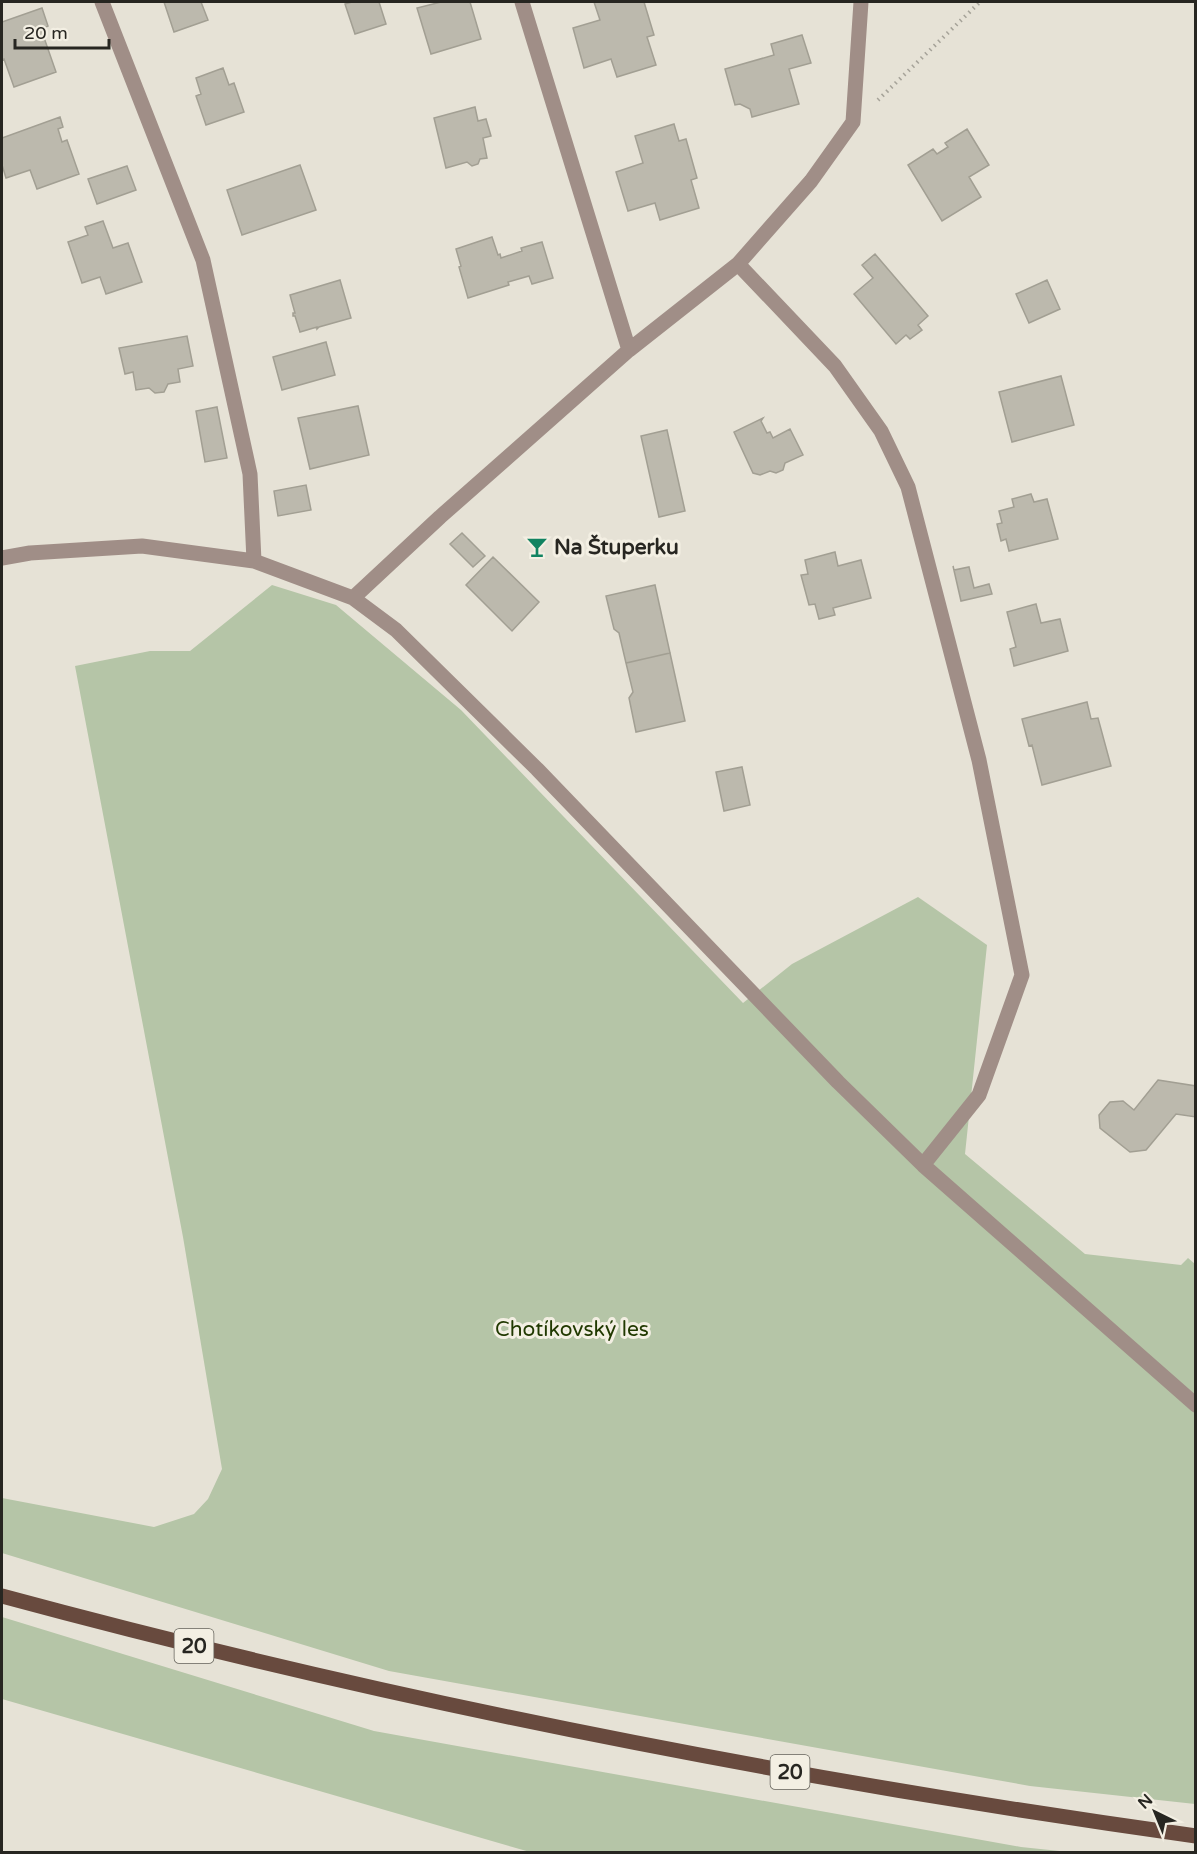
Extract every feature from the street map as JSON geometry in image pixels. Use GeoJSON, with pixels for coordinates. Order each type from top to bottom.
{"type":"FeatureCollection","features":[{"type":"Feature","properties":{"kind":"main road","name":"20"},"geometry":{"type":"LineString","coordinates":[[2,1596],[110,1625],[377,1690],[706,1758],[1027,1812],[1196,1836]]}},
{"type":"Feature","properties":{"kind":"street"},"geometry":{"type":"LineString","coordinates":[[102,2],[203,260],[250,474],[254,561]]}},
{"type":"Feature","properties":{"kind":"street"},"geometry":{"type":"LineString","coordinates":[[522,2],[629,350]]}},
{"type":"Feature","properties":{"kind":"street"},"geometry":{"type":"LineString","coordinates":[[353,598],[440,517],[629,350],[738,264],[811,181],[853,122],[861,2]]}},
{"type":"Feature","properties":{"kind":"street"},"geometry":{"type":"LineString","coordinates":[[738,264],[835,366],[881,430],[908,487],[981,771],[1022,975],[979,1095],[923,1165]]}},
{"type":"Feature","properties":{"kind":"street"},"geometry":{"type":"LineString","coordinates":[[2,558],[142,546],[254,561],[353,598],[396,630],[537,769],[838,1082],[923,1165],[1196,1405]]}},
{"type":"Feature","properties":{"kind":"path"},"geometry":{"type":"LineString","coordinates":[[853,122],[980,2]]}},
{"type":"Feature","properties":{"kind":"green space","name":"Chotíkovský les"},"geometry":{"type":"Polygon","coordinates":[[[272,585],[336,605],[461,710],[743,1003],[792,964],[918,897],[987,945],[965,1154],[1085,1254],[1181,1265],[1188,1258],[1195,1264],[1195,1804],[1030,1786],[389,1671],[2,1553],[2,1498],[154,1527],[194,1514],[208,1499],[222,1469],[183,1237],[75,666],[150,651],[190,651],[272,585]]]}},
{"type":"Feature","properties":{"kind":"green space"},"geometry":{"type":"Polygon","coordinates":[[[2,1617],[374,1731],[1021,1847],[1069,1852],[530,1852],[2,1699],[2,1617]]]}},
{"type":"Feature","properties":{"kind":"building"},"geometry":{"type":"Polygon","coordinates":[[[164,2],[201,2],[208,20],[174,32],[164,2]]]}},
{"type":"Feature","properties":{"kind":"building"},"geometry":{"type":"Polygon","coordinates":[[[379,2],[386,24],[355,34],[345,4],[379,2]]]}},
{"type":"Feature","properties":{"kind":"building"},"geometry":{"type":"Polygon","coordinates":[[[441,2],[470,2],[481,39],[431,54],[417,8],[441,2]]]}},
{"type":"Feature","properties":{"kind":"building"},"geometry":{"type":"Polygon","coordinates":[[[594,2],[644,2],[654,35],[647,37],[656,65],[617,77],[611,59],[584,68],[573,28],[600,20],[594,2]]]}},
{"type":"Feature","properties":{"kind":"building"},"geometry":{"type":"Polygon","coordinates":[[[42,8],[48,26],[41,29],[56,72],[14,87],[4,59],[2,60],[2,22],[42,8]]]}},
{"type":"Feature","properties":{"kind":"building"},"geometry":{"type":"Polygon","coordinates":[[[802,35],[811,63],[789,69],[799,104],[752,117],[750,109],[740,104],[735,105],[725,69],[774,55],[771,44],[802,35]]]}},
{"type":"Feature","properties":{"kind":"building"},"geometry":{"type":"Polygon","coordinates":[[[223,68],[229,85],[234,83],[244,112],[206,125],[196,96],[201,94],[196,78],[223,68]]]}},
{"type":"Feature","properties":{"kind":"building"},"geometry":{"type":"Polygon","coordinates":[[[475,107],[478,121],[486,119],[491,136],[483,138],[487,158],[480,159],[478,164],[472,166],[467,162],[446,168],[434,118],[475,107]]]}},
{"type":"Feature","properties":{"kind":"building"},"geometry":{"type":"Polygon","coordinates":[[[60,117],[63,127],[58,129],[62,142],[67,140],[79,174],[37,189],[30,170],[6,178],[2,165],[2,138],[60,117]]]}},
{"type":"Feature","properties":{"kind":"building"},"geometry":{"type":"Polygon","coordinates":[[[674,124],[679,141],[686,139],[697,178],[691,180],[699,208],[660,220],[655,203],[628,211],[616,172],[643,163],[635,136],[674,124]]]}},
{"type":"Feature","properties":{"kind":"building"},"geometry":{"type":"Polygon","coordinates":[[[967,129],[989,165],[969,177],[981,197],[942,221],[908,165],[933,149],[937,154],[948,147],[945,143],[967,129]]]}},
{"type":"Feature","properties":{"kind":"building"},"geometry":{"type":"Polygon","coordinates":[[[300,165],[316,210],[242,235],[227,190],[300,165]]]}},
{"type":"Feature","properties":{"kind":"building"},"geometry":{"type":"Polygon","coordinates":[[[127,166],[136,190],[97,204],[88,179],[127,166]]]}},
{"type":"Feature","properties":{"kind":"building"},"geometry":{"type":"Polygon","coordinates":[[[103,221],[113,248],[128,243],[142,282],[106,294],[100,277],[82,283],[68,242],[88,235],[85,227],[103,221]]]}},
{"type":"Feature","properties":{"kind":"building"},"geometry":{"type":"Polygon","coordinates":[[[492,237],[501,258],[522,251],[521,248],[542,242],[553,278],[532,284],[529,276],[468,298],[456,249],[492,237]]]}},
{"type":"Feature","properties":{"kind":"building"},"geometry":{"type":"Polygon","coordinates":[[[875,254],[928,316],[918,325],[922,330],[910,339],[906,335],[896,344],[854,294],[873,278],[862,265],[875,254]]]}},
{"type":"Feature","properties":{"kind":"building"},"geometry":{"type":"Polygon","coordinates":[[[340,280],[351,318],[300,332],[295,316],[293,316],[295,313],[290,295],[340,280]]]}},
{"type":"Feature","properties":{"kind":"building"},"geometry":{"type":"Polygon","coordinates":[[[1047,280],[1060,309],[1029,323],[1016,294],[1047,280]]]}},
{"type":"Feature","properties":{"kind":"building"},"geometry":{"type":"Polygon","coordinates":[[[187,336],[193,366],[178,369],[180,382],[168,384],[164,392],[155,393],[149,388],[136,390],[133,372],[125,374],[119,348],[187,336]]]}},
{"type":"Feature","properties":{"kind":"building"},"geometry":{"type":"Polygon","coordinates":[[[326,342],[335,375],[282,390],[273,357],[326,342]]]}},
{"type":"Feature","properties":{"kind":"building"},"geometry":{"type":"Polygon","coordinates":[[[1061,376],[1074,425],[1012,442],[999,392],[1061,376]]]}},
{"type":"Feature","properties":{"kind":"building"},"geometry":{"type":"Polygon","coordinates":[[[358,406],[369,455],[310,469],[298,418],[358,406]]]}},
{"type":"Feature","properties":{"kind":"building"},"geometry":{"type":"Polygon","coordinates":[[[217,407],[227,458],[205,462],[196,411],[217,407]]]}},
{"type":"Feature","properties":{"kind":"building"},"geometry":{"type":"Polygon","coordinates":[[[763,418],[761,421],[767,433],[770,432],[773,438],[790,429],[803,455],[785,463],[783,470],[760,475],[753,473],[734,432],[763,418]]]}},
{"type":"Feature","properties":{"kind":"building"},"geometry":{"type":"Polygon","coordinates":[[[667,430],[685,511],[659,517],[641,436],[667,430]]]}},
{"type":"Feature","properties":{"kind":"building"},"geometry":{"type":"Polygon","coordinates":[[[306,485],[311,510],[278,516],[274,491],[306,485]]]}},
{"type":"Feature","properties":{"kind":"building"},"geometry":{"type":"Polygon","coordinates":[[[1031,494],[1034,502],[1047,499],[1058,539],[1009,551],[1006,539],[1001,541],[997,524],[1002,523],[999,511],[1014,507],[1012,499],[1031,494]]]}},
{"type":"Feature","properties":{"kind":"building"},"geometry":{"type":"Polygon","coordinates":[[[462,533],[485,556],[473,567],[450,544],[462,533]]]}},
{"type":"Feature","properties":{"kind":"building"},"geometry":{"type":"Polygon","coordinates":[[[835,552],[838,566],[861,560],[871,598],[833,608],[835,615],[819,619],[815,604],[809,605],[801,575],[808,574],[805,560],[835,552]]]}},
{"type":"Feature","properties":{"kind":"building"},"geometry":{"type":"Polygon","coordinates":[[[493,557],[539,602],[512,631],[466,585],[493,557]]]}},
{"type":"Feature","properties":{"kind":"building"},"geometry":{"type":"Polygon","coordinates":[[[953,566],[954,570],[969,567],[974,588],[989,584],[992,594],[961,601],[953,566]]]}},
{"type":"Feature","properties":{"kind":"building"},"geometry":{"type":"Polygon","coordinates":[[[655,585],[670,653],[626,663],[619,633],[614,629],[606,596],[655,585]]]}},
{"type":"Feature","properties":{"kind":"building"},"geometry":{"type":"Polygon","coordinates":[[[1036,604],[1041,623],[1060,619],[1068,651],[1014,666],[1010,649],[1016,647],[1007,612],[1036,604]]]}},
{"type":"Feature","properties":{"kind":"building"},"geometry":{"type":"Polygon","coordinates":[[[670,653],[685,721],[636,732],[629,698],[633,692],[626,663],[670,653]]]}},
{"type":"Feature","properties":{"kind":"building"},"geometry":{"type":"Polygon","coordinates":[[[1087,702],[1091,719],[1098,718],[1111,766],[1042,785],[1032,745],[1029,746],[1022,719],[1087,702]]]}},
{"type":"Feature","properties":{"kind":"building"},"geometry":{"type":"Polygon","coordinates":[[[742,767],[750,805],[724,811],[716,772],[742,767]]]}},
{"type":"Feature","properties":{"kind":"building"},"geometry":{"type":"Polygon","coordinates":[[[1158,1080],[1196,1086],[1196,1117],[1176,1114],[1146,1150],[1130,1152],[1100,1128],[1099,1115],[1110,1102],[1123,1101],[1134,1110],[1158,1080]]]}},
{"type":"Feature","properties":{"kind":"place","name":"Na Štuperku"},"geometry":{"type":"Point","coordinates":[537,547]}}]}
